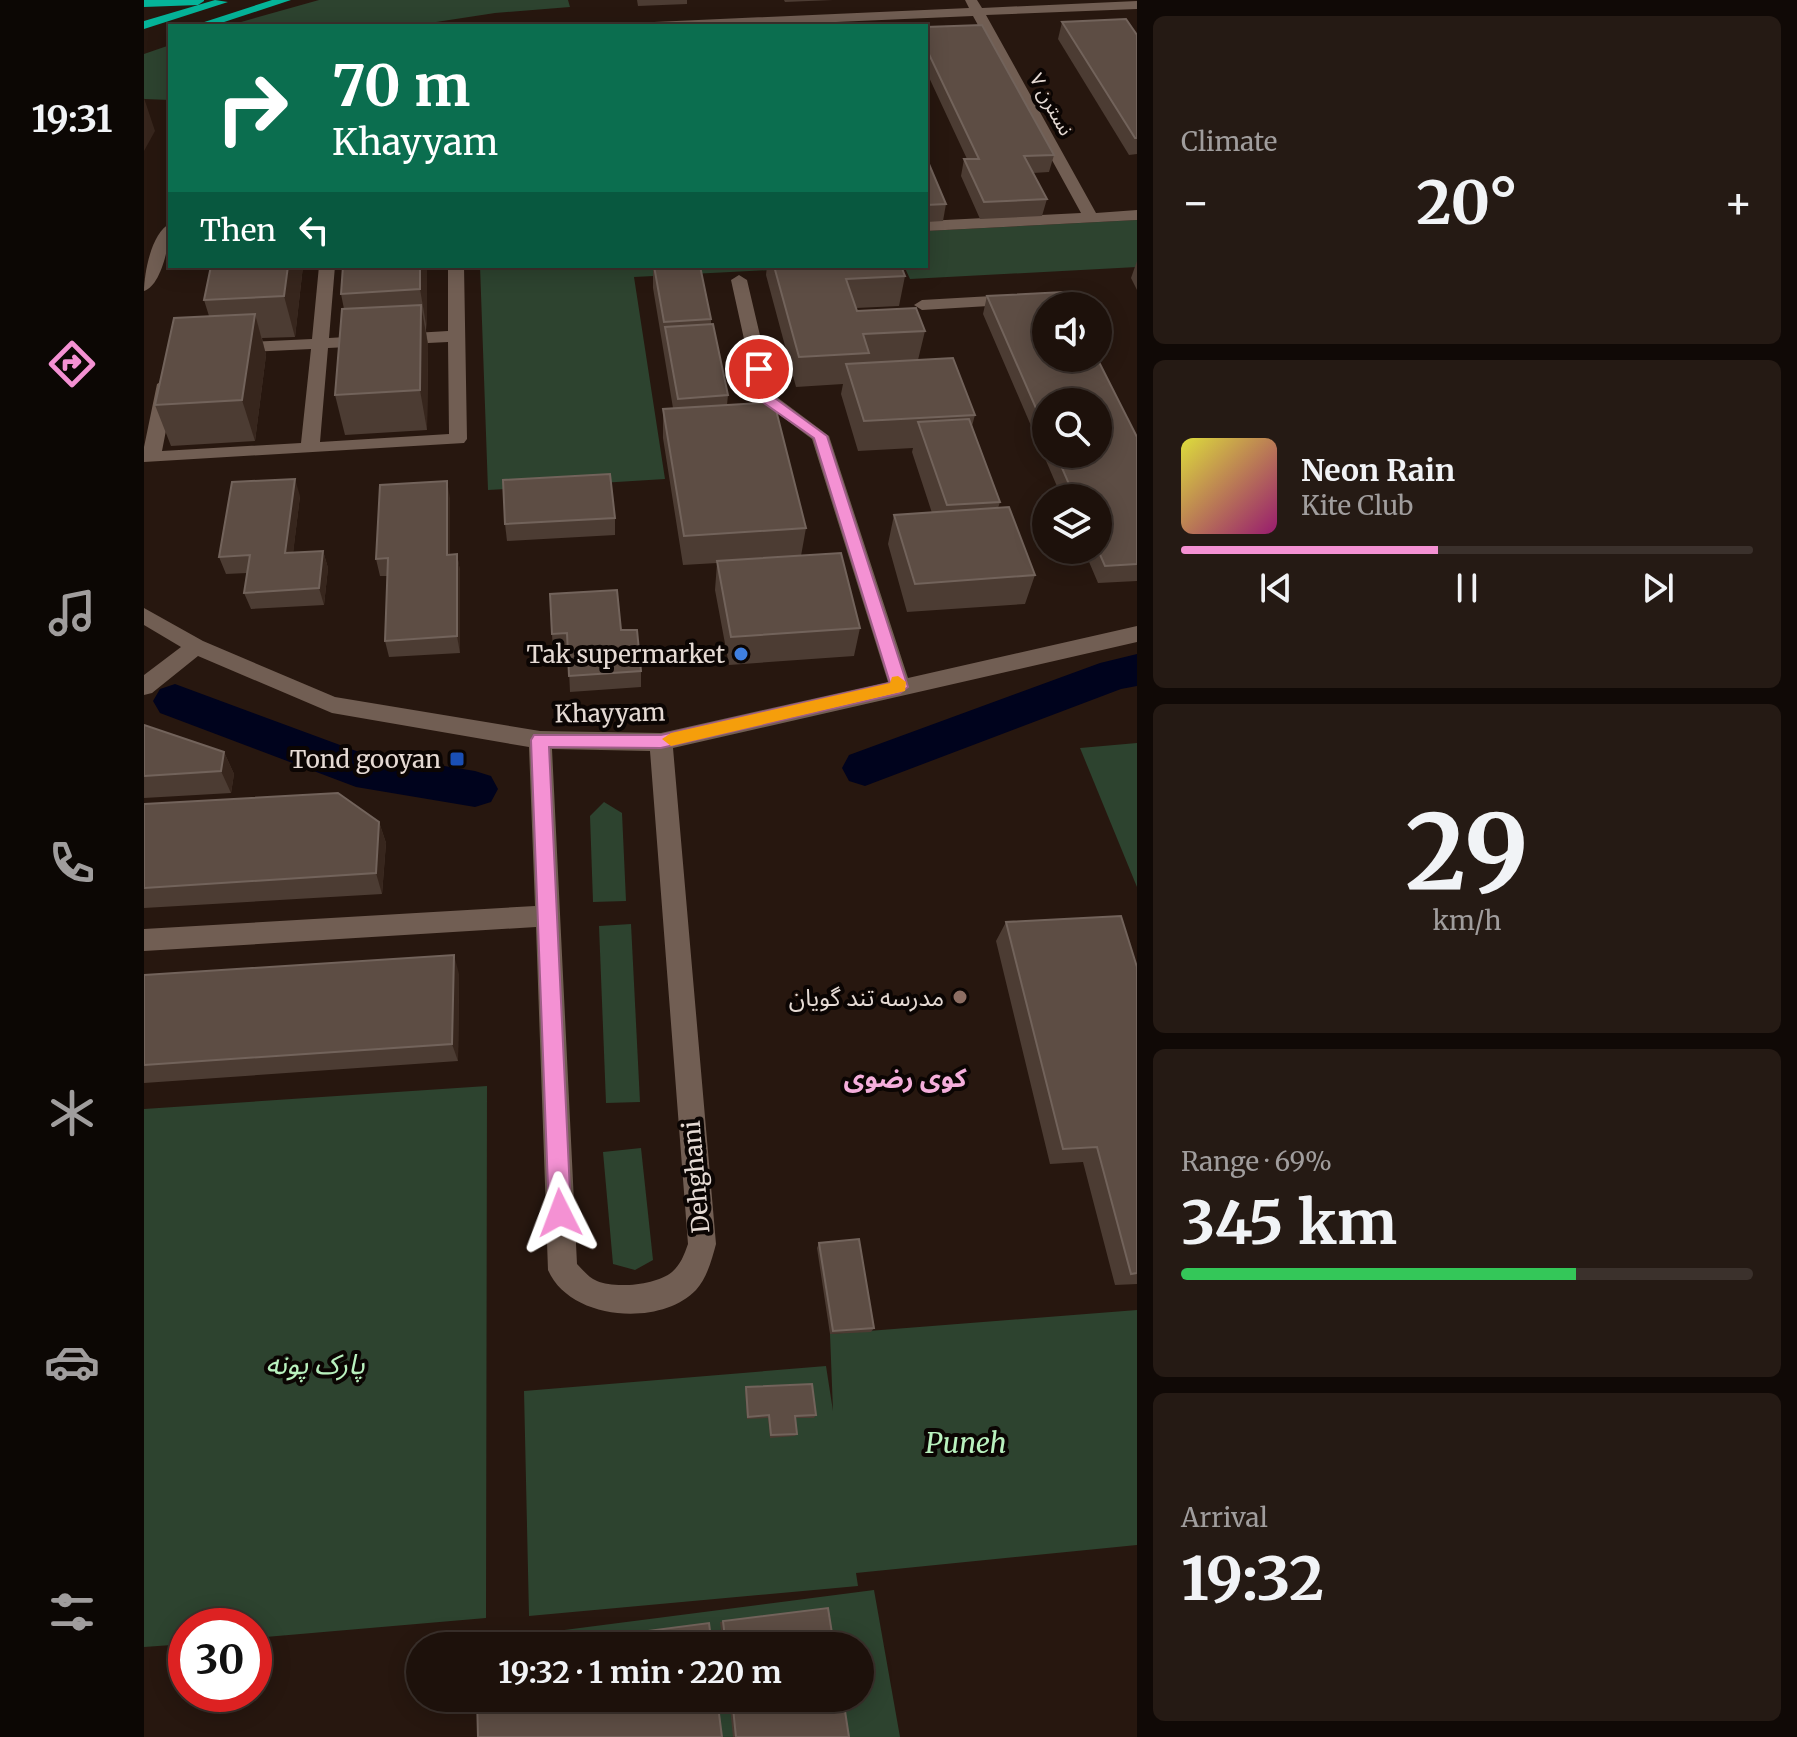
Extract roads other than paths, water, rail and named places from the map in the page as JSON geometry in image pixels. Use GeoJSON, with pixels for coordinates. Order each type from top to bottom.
{"type":"FeatureCollection","features":[{"type":"Feature","properties":{"kind":"highway"},"geometry":{"type":"LineString","coordinates":[[144,3],[227,0]]}},
{"type":"Feature","properties":{"kind":"highway"},"geometry":{"type":"LineString","coordinates":[[144,25],[227,0]]}},
{"type":"Feature","properties":{"kind":"highway"},"geometry":{"type":"LineString","coordinates":[[205,24],[285,0]]}},
{"type":"Feature","properties":{"kind":"street"},"geometry":{"type":"LineString","coordinates":[[681,24],[974,5],[1137,5]]}},
{"type":"Feature","properties":{"kind":"street","name":"نسترن ۷"},"geometry":{"type":"LineString","coordinates":[[974,5],[1091,218]]}},
{"type":"Feature","properties":{"kind":"street"},"geometry":{"type":"LineString","coordinates":[[928,226],[1137,215]]}},
{"type":"Feature","properties":{"kind":"street"},"geometry":{"type":"LineString","coordinates":[[144,286],[168,233]]}},
{"type":"Feature","properties":{"kind":"street"},"geometry":{"type":"LineString","coordinates":[[310,448],[327,268]]}},
{"type":"Feature","properties":{"kind":"street"},"geometry":{"type":"LineString","coordinates":[[177,362],[168,372],[151,458],[458,439],[456,268]]}},
{"type":"Feature","properties":{"kind":"street"},"geometry":{"type":"LineString","coordinates":[[739,280],[766,398],[820,436],[900,687]]}},
{"type":"Feature","properties":{"kind":"street"},"geometry":{"type":"LineString","coordinates":[[922,305],[1032,302]]}},
{"type":"Feature","properties":{"kind":"street"},"geometry":{"type":"LineString","coordinates":[[216,349],[457,336]]}},
{"type":"Feature","properties":{"kind":"street","name":"Khayyam"},"geometry":{"type":"LineString","coordinates":[[144,615],[196,646],[332,705],[540,740],[661,742],[1137,634]]}},
{"type":"Feature","properties":{"kind":"street"},"geometry":{"type":"LineString","coordinates":[[144,687],[196,646]]}},
{"type":"Feature","properties":{"kind":"street","name":"Dehghani"},"geometry":{"type":"LineString","coordinates":[[540,740],[563,1270],[577,1286],[597,1296],[637,1298],[679,1285],[696,1264],[702,1244],[661,742]]}},
{"type":"Feature","properties":{"kind":"street"},"geometry":{"type":"LineString","coordinates":[[144,940],[547,916]]}},
{"type":"Feature","properties":{"kind":"waterway"},"geometry":{"type":"LineString","coordinates":[[865,768],[1115,674],[1137,670]]}},
{"type":"Feature","properties":{"kind":"waterway"},"geometry":{"type":"LineString","coordinates":[[175,701],[356,769],[475,789]]}},
{"type":"Feature","properties":{"kind":"place","name":"Tak supermarket"},"geometry":{"type":"Point","coordinates":[741,654]}},
{"type":"Feature","properties":{"kind":"place","name":"Tond gooyan"},"geometry":{"type":"Point","coordinates":[457,759]}},
{"type":"Feature","properties":{"kind":"place","name":"مدرسه تند گویان"},"geometry":{"type":"Point","coordinates":[960,997]}},
{"type":"Feature","properties":{"kind":"district","name":"کوی رضوی"},"geometry":{"type":"Point","coordinates":[905,1077]}},
{"type":"Feature","properties":{"kind":"park label","name":"پارک پونه"},"geometry":{"type":"Point","coordinates":[315,1364]}},
{"type":"Feature","properties":{"kind":"park label","name":"Puneh"},"geometry":{"type":"Point","coordinates":[966,1443]}}]}
